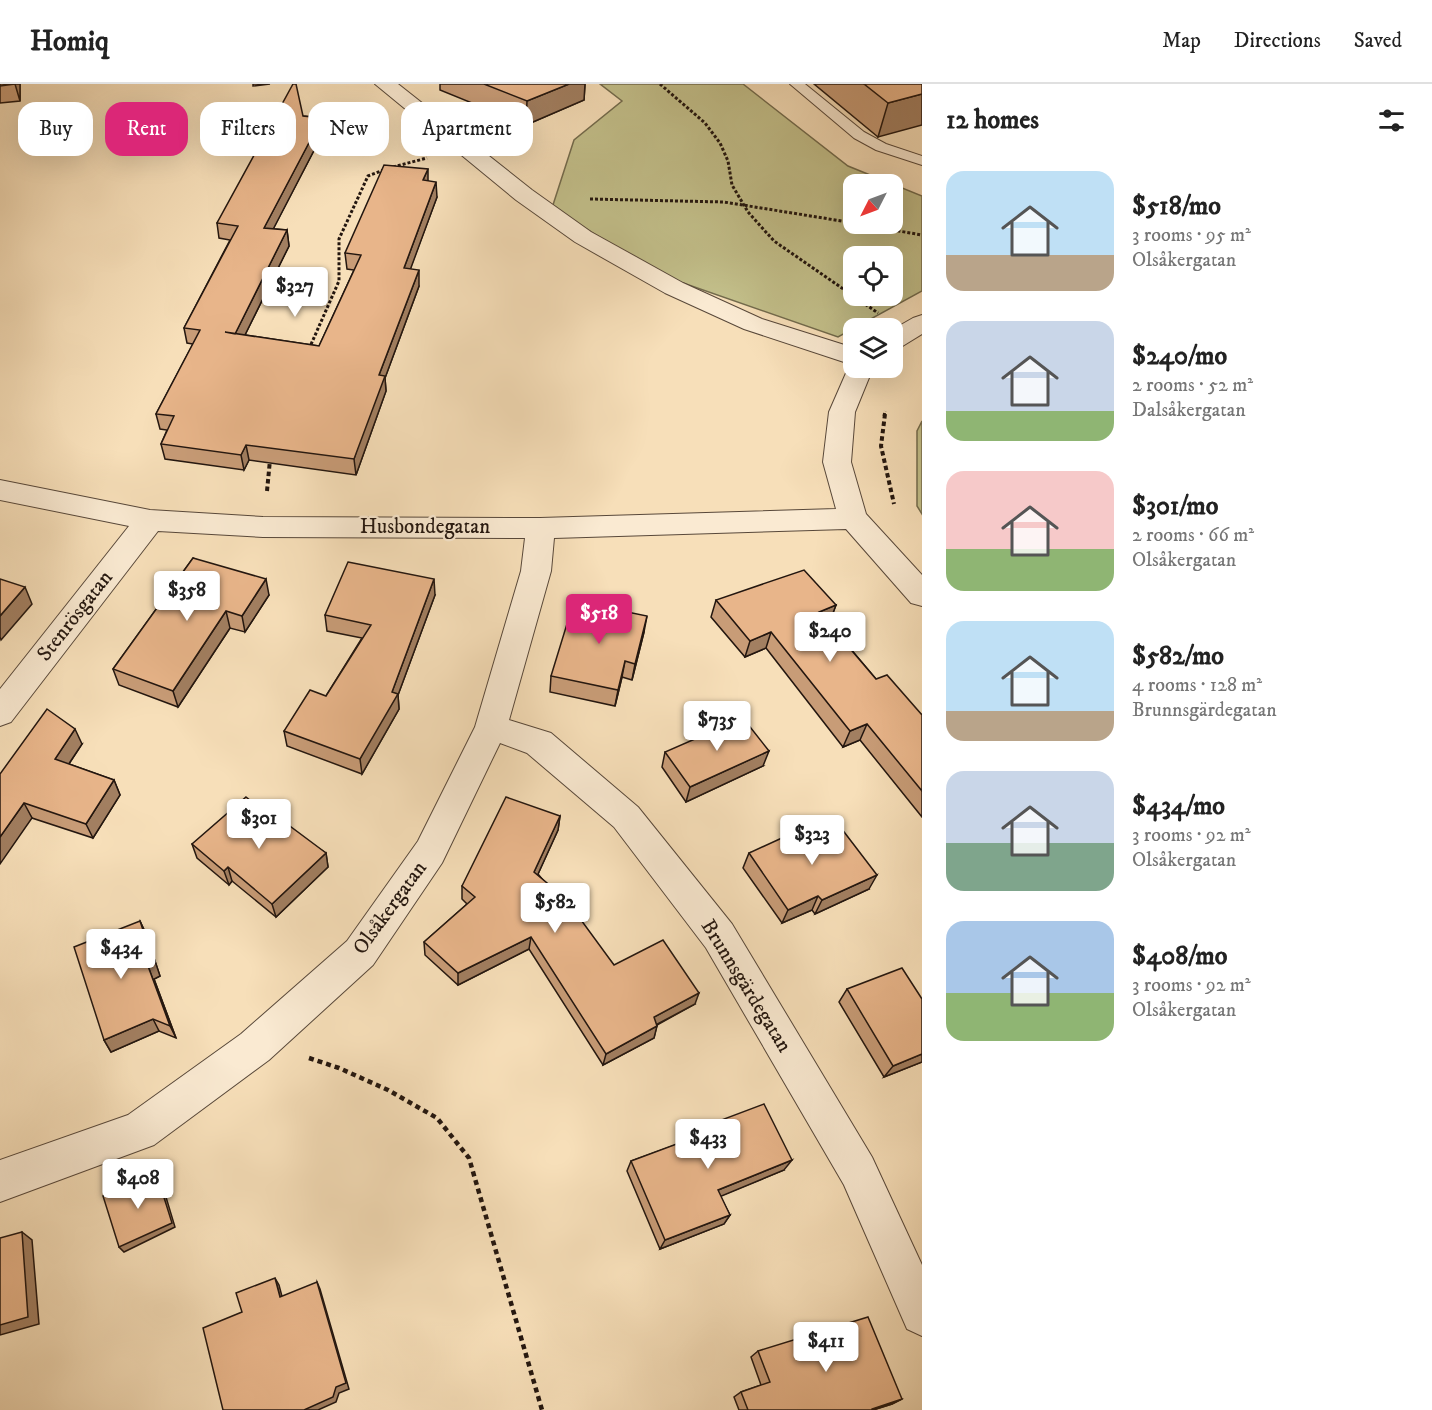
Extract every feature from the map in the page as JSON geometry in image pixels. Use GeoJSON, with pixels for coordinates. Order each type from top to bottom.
{"type":"FeatureCollection","features":[{"type":"Feature","properties":{"kind":"street"},"geometry":{"type":"LineString","coordinates":[[385,84],[408,102]]}},
{"type":"Feature","properties":{"kind":"street"},"geometry":{"type":"LineString","coordinates":[[475,156],[524,195],[583,237],[674,288],[753,324],[843,353]]}},
{"type":"Feature","properties":{"kind":"street"},"geometry":{"type":"LineString","coordinates":[[903,334],[922,323]]}},
{"type":"Feature","properties":{"kind":"street"},"geometry":{"type":"LineString","coordinates":[[856,378],[842,412],[837,462],[853,518],[922,595]]}},
{"type":"Feature","properties":{"kind":"street","name":"Husbondegatan"},"geometry":{"type":"LineString","coordinates":[[0,490],[150,520],[263,527],[540,528],[853,518]]}},
{"type":"Feature","properties":{"kind":"street","name":"Stenrösgatan"},"geometry":{"type":"LineString","coordinates":[[0,713],[150,520]]}},
{"type":"Feature","properties":{"kind":"street","name":"Olsåkergatan"},"geometry":{"type":"LineString","coordinates":[[0,1181],[140,1131],[255,1047],[360,953],[430,852],[491,727],[536,571],[540,528]]}},
{"type":"Feature","properties":{"kind":"street","name":"Brunnsgärdegatan"},"geometry":{"type":"LineString","coordinates":[[491,727],[539,743],[626,817],[719,936],[858,1171],[922,1314]]}},
{"type":"Feature","properties":{"kind":"lane"},"geometry":{"type":"LineString","coordinates":[[797,84],[859,135],[881,147],[922,161]]}},
{"type":"Feature","properties":{"kind":"path"},"geometry":{"type":"LineString","coordinates":[[660,84],[705,123],[720,143],[728,161],[732,185],[744,205],[774,241],[880,315]]}},
{"type":"Feature","properties":{"kind":"path"},"geometry":{"type":"LineString","coordinates":[[306,355],[339,281],[339,239],[368,176],[375,172],[435,156]]}},
{"type":"Feature","properties":{"kind":"path"},"geometry":{"type":"LineString","coordinates":[[524,195],[744,205],[843,221]]}},
{"type":"Feature","properties":{"kind":"path"},"geometry":{"type":"LineString","coordinates":[[903,232],[922,235]]}},
{"type":"Feature","properties":{"kind":"path"},"geometry":{"type":"LineString","coordinates":[[886,403],[881,446],[897,513]]}},
{"type":"Feature","properties":{"kind":"path"},"geometry":{"type":"LineString","coordinates":[[263,527],[271,452]]}},
{"type":"Feature","properties":{"kind":"path"},"geometry":{"type":"LineString","coordinates":[[270,1034],[288,1051],[339,1068],[388,1090],[437,1118],[469,1158],[542,1410]]}},
{"type":"Feature","properties":{"kind":"shaded area"},"geometry":{"type":"Polygon","coordinates":[[[600,84],[743,84],[848,166],[868,174],[843,174],[843,234],[903,234],[903,188],[922,196],[922,291],[903,301],[903,246],[843,246],[843,306],[895,306],[873,318],[843,318],[843,334],[838,337],[663,276],[552,208],[574,140],[622,101],[600,84]]]}},
{"type":"Feature","properties":{"kind":"shaded area"},"geometry":{"type":"Polygon","coordinates":[[[922,421],[922,514],[917,506],[917,431],[922,421]]]}},
{"type":"Feature","properties":{"kind":"building"},"geometry":{"type":"Polygon","coordinates":[[[293,84],[296,84],[303,116],[308,117],[308,145],[264,228],[287,230],[235,334],[319,346],[361,255],[345,253],[384,165],[428,169],[423,180],[436,182],[404,268],[419,270],[379,375],[385,376],[354,459],[246,445],[241,455],[161,444],[174,416],[156,414],[200,330],[184,328],[238,226],[217,223],[254,156],[296,156],[296,102],[283,102],[293,84]]]}},
{"type":"Feature","properties":{"kind":"building"},"geometry":{"type":"Polygon","coordinates":[[[484,84],[569,84],[527,101],[484,84]]]}},
{"type":"Feature","properties":{"kind":"building"},"geometry":{"type":"Polygon","coordinates":[[[864,84],[922,84],[922,94],[888,103],[864,84]]]}},
{"type":"Feature","properties":{"kind":"building"},"geometry":{"type":"Polygon","coordinates":[[[193,558],[266,579],[242,616],[226,611],[173,691],[113,669],[193,558]]]}},
{"type":"Feature","properties":{"kind":"building"},"geometry":{"type":"Polygon","coordinates":[[[348,562],[434,579],[392,692],[398,694],[360,759],[284,731],[310,690],[326,696],[371,625],[325,615],[348,562]]]}},
{"type":"Feature","properties":{"kind":"building"},"geometry":{"type":"Polygon","coordinates":[[[804,570],[836,605],[819,612],[876,679],[887,675],[922,715],[922,791],[867,724],[850,731],[771,632],[750,641],[716,600],[804,570]]]}},
{"type":"Feature","properties":{"kind":"building"},"geometry":{"type":"Polygon","coordinates":[[[0,579],[25,587],[0,616],[0,579]]]}},
{"type":"Feature","properties":{"kind":"building"},"geometry":{"type":"Polygon","coordinates":[[[574,601],[647,616],[635,664],[625,661],[618,690],[551,676],[574,601]]]}},
{"type":"Feature","properties":{"kind":"building"},"geometry":{"type":"Polygon","coordinates":[[[47,709],[75,729],[55,759],[114,780],[86,824],[24,803],[0,837],[0,774],[47,709]]]}},
{"type":"Feature","properties":{"kind":"building"},"geometry":{"type":"Polygon","coordinates":[[[743,718],[769,751],[690,787],[665,752],[743,718]]]}},
{"type":"Feature","properties":{"kind":"building"},"geometry":{"type":"Polygon","coordinates":[[[246,797],[276,821],[279,818],[326,853],[272,904],[228,867],[224,871],[192,844],[246,797]]]}},
{"type":"Feature","properties":{"kind":"building"},"geometry":{"type":"Polygon","coordinates":[[[506,797],[560,816],[534,872],[565,898],[614,965],[663,940],[699,993],[654,1017],[657,1026],[606,1054],[531,937],[458,973],[424,942],[475,897],[462,886],[506,797]]]}},
{"type":"Feature","properties":{"kind":"building"},"geometry":{"type":"Polygon","coordinates":[[[838,824],[877,875],[822,900],[818,896],[788,910],[749,853],[795,832],[800,840],[838,824]]]}},
{"type":"Feature","properties":{"kind":"building"},"geometry":{"type":"Polygon","coordinates":[[[140,921],[154,963],[148,966],[170,1026],[153,1019],[104,1040],[74,947],[140,921]]]}},
{"type":"Feature","properties":{"kind":"building"},"geometry":{"type":"Polygon","coordinates":[[[902,968],[922,999],[922,1054],[893,1066],[847,989],[902,968]]]}},
{"type":"Feature","properties":{"kind":"building"},"geometry":{"type":"Polygon","coordinates":[[[764,1104],[792,1160],[718,1190],[730,1215],[665,1240],[631,1161],[720,1128],[716,1122],[764,1104]]]}},
{"type":"Feature","properties":{"kind":"building"},"geometry":{"type":"Polygon","coordinates":[[[156,1172],[172,1223],[119,1247],[103,1196],[156,1172]]]}},
{"type":"Feature","properties":{"kind":"building"},"geometry":{"type":"Polygon","coordinates":[[[22,1232],[28,1317],[0,1325],[0,1238],[22,1232]]]}},
{"type":"Feature","properties":{"kind":"building"},"geometry":{"type":"Polygon","coordinates":[[[275,1278],[280,1297],[317,1282],[346,1383],[336,1387],[333,1397],[304,1410],[223,1410],[203,1328],[242,1312],[236,1293],[275,1278]]]}},
{"type":"Feature","properties":{"kind":"building"},"geometry":{"type":"Polygon","coordinates":[[[868,1317],[902,1399],[872,1410],[748,1410],[741,1392],[770,1382],[758,1351],[868,1317]]]}}]}
